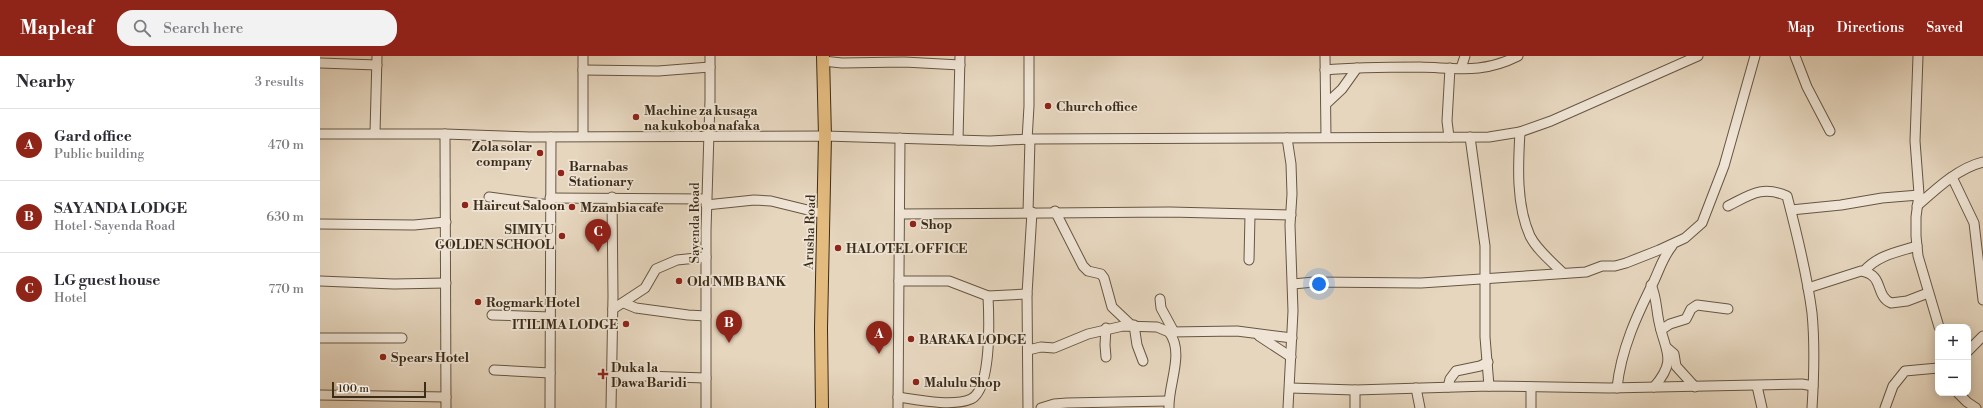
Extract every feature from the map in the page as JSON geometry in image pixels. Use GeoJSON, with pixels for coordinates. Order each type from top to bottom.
{"type":"FeatureCollection","features":[{"type":"Feature","properties":{"kind":"main road","name":"Arusha Road"},"geometry":{"type":"LineString","coordinates":[[822,408],[821,328],[825,136],[823,58]]}},
{"type":"Feature","properties":{"kind":"street"},"geometry":{"type":"LineString","coordinates":[[583,56],[583,135]]}},
{"type":"Feature","properties":{"kind":"street","name":"Sayenda Road"},"geometry":{"type":"LineString","coordinates":[[706,408],[706,202],[710,56]]}},
{"type":"Feature","properties":{"kind":"street"},"geometry":{"type":"LineString","coordinates":[[1028,408],[1027,294],[1030,212],[1028,140],[1029,56]]}},
{"type":"Feature","properties":{"kind":"street"},"geometry":{"type":"LineString","coordinates":[[1325,56],[1326,137]]}},
{"type":"Feature","properties":{"kind":"street"},"geometry":{"type":"LineString","coordinates":[[1461,68],[1465,56]]}},
{"type":"Feature","properties":{"kind":"street"},"geometry":{"type":"LineString","coordinates":[[1325,70],[1357,68],[1474,69],[1500,65],[1518,56]]}},
{"type":"Feature","properties":{"kind":"street"},"geometry":{"type":"LineString","coordinates":[[320,134],[375,133],[551,137],[583,135],[708,135],[746,137],[825,136],[990,141],[1326,137],[1489,137],[1520,132],[1551,121],[1698,56]]}},
{"type":"Feature","properties":{"kind":"street"},"geometry":{"type":"LineString","coordinates":[[1292,284],[1314,282],[1421,283],[1591,271],[1602,266],[1626,264],[1674,243],[1697,229],[1706,218],[1724,166],[1755,56]]}},
{"type":"Feature","properties":{"kind":"street"},"geometry":{"type":"LineString","coordinates":[[1795,56],[1807,87],[1830,131]]}},
{"type":"Feature","properties":{"kind":"street"},"geometry":{"type":"LineString","coordinates":[[1918,56],[1915,141],[1919,195],[1916,217],[1917,246],[1928,294],[1938,324]]}},
{"type":"Feature","properties":{"kind":"street"},"geometry":{"type":"LineString","coordinates":[[823,58],[842,63],[917,59],[960,61],[958,140]]}},
{"type":"Feature","properties":{"kind":"street"},"geometry":{"type":"LineString","coordinates":[[320,63],[377,60],[375,133]]}},
{"type":"Feature","properties":{"kind":"street"},"geometry":{"type":"LineString","coordinates":[[583,70],[658,71],[710,67]]}},
{"type":"Feature","properties":{"kind":"street"},"geometry":{"type":"LineString","coordinates":[[1326,104],[1342,89],[1357,68]]}},
{"type":"Feature","properties":{"kind":"street"},"geometry":{"type":"LineString","coordinates":[[1449,137],[1447,121],[1450,68]]}},
{"type":"Feature","properties":{"kind":"street"},"geometry":{"type":"LineString","coordinates":[[1520,132],[1519,154],[1522,204],[1530,237],[1539,249],[1562,273]]}},
{"type":"Feature","properties":{"kind":"street"},"geometry":{"type":"LineString","coordinates":[[445,134],[446,408]]}},
{"type":"Feature","properties":{"kind":"street"},"geometry":{"type":"LineString","coordinates":[[550,408],[551,137]]}},
{"type":"Feature","properties":{"kind":"street"},"geometry":{"type":"LineString","coordinates":[[1470,137],[1485,246],[1489,386]]}},
{"type":"Feature","properties":{"kind":"street"},"geometry":{"type":"LineString","coordinates":[[898,408],[900,138]]}},
{"type":"Feature","properties":{"kind":"street"},"geometry":{"type":"LineString","coordinates":[[1287,138],[1291,164],[1292,284],[1292,338],[1288,408]]}},
{"type":"Feature","properties":{"kind":"street"},"geometry":{"type":"LineString","coordinates":[[1917,206],[1935,189],[1968,168],[1983,162]]}},
{"type":"Feature","properties":{"kind":"street"},"geometry":{"type":"LineString","coordinates":[[1952,178],[1974,223],[1983,300]]}},
{"type":"Feature","properties":{"kind":"street"},"geometry":{"type":"LineString","coordinates":[[1728,206],[1756,192],[1773,190],[1787,196],[1808,288],[1812,314],[1812,408]]}},
{"type":"Feature","properties":{"kind":"street"},"geometry":{"type":"LineString","coordinates":[[1791,210],[1841,205],[1882,198],[1919,195]]}},
{"type":"Feature","properties":{"kind":"street"},"geometry":{"type":"LineString","coordinates":[[489,197],[550,202],[612,197],[706,202],[754,200],[771,201],[824,214]]}},
{"type":"Feature","properties":{"kind":"street"},"geometry":{"type":"LineString","coordinates":[[611,408],[613,309],[612,197]]}},
{"type":"Feature","properties":{"kind":"street"},"geometry":{"type":"LineString","coordinates":[[900,214],[1055,211],[1196,212],[1291,215]]}},
{"type":"Feature","properties":{"kind":"street"},"geometry":{"type":"LineString","coordinates":[[1055,211],[1083,266],[1088,271],[1101,274],[1104,278],[1112,307],[1133,325],[1137,345],[1143,361]]}},
{"type":"Feature","properties":{"kind":"street"},"geometry":{"type":"LineString","coordinates":[[1249,260],[1250,214]]}},
{"type":"Feature","properties":{"kind":"street"},"geometry":{"type":"LineString","coordinates":[[320,224],[414,225],[446,222]]}},
{"type":"Feature","properties":{"kind":"street"},"geometry":{"type":"LineString","coordinates":[[1617,388],[1626,343],[1634,322],[1664,256],[1674,243]]}},
{"type":"Feature","properties":{"kind":"street"},"geometry":{"type":"LineString","coordinates":[[1864,271],[1875,260],[1885,255],[1917,246]]}},
{"type":"Feature","properties":{"kind":"street"},"geometry":{"type":"LineString","coordinates":[[613,309],[645,288],[656,269],[677,260],[706,257]]}},
{"type":"Feature","properties":{"kind":"street"},"geometry":{"type":"LineString","coordinates":[[1808,288],[1842,276],[1864,271],[1870,272],[1875,277],[1886,301],[1891,303],[1907,301],[1928,294]]}},
{"type":"Feature","properties":{"kind":"street"},"geometry":{"type":"LineString","coordinates":[[320,281],[394,284],[446,283]]}},
{"type":"Feature","properties":{"kind":"street"},"geometry":{"type":"LineString","coordinates":[[899,281],[949,281],[988,296],[1027,294]]}},
{"type":"Feature","properties":{"kind":"street"},"geometry":{"type":"LineString","coordinates":[[1652,285],[1657,299],[1658,317],[1661,330],[1667,348],[1667,369],[1654,387]]}},
{"type":"Feature","properties":{"kind":"street"},"geometry":{"type":"LineString","coordinates":[[898,397],[951,405],[972,399],[981,388],[987,359],[990,318],[988,296]]}},
{"type":"Feature","properties":{"kind":"street"},"geometry":{"type":"LineString","coordinates":[[1041,408],[1054,404],[1066,403],[1168,404],[1175,368],[1175,355],[1171,332],[1161,308],[1160,299]]}},
{"type":"Feature","properties":{"kind":"street"},"geometry":{"type":"LineString","coordinates":[[624,303],[641,309],[664,311],[688,316],[706,316]]}},
{"type":"Feature","properties":{"kind":"street"},"geometry":{"type":"LineString","coordinates":[[1661,330],[1670,324],[1686,319],[1693,307],[1697,305],[1728,309]]}},
{"type":"Feature","properties":{"kind":"street"},"geometry":{"type":"LineString","coordinates":[[492,316],[550,316]]}},
{"type":"Feature","properties":{"kind":"street"},"geometry":{"type":"LineString","coordinates":[[1028,350],[1041,347],[1054,348],[1106,328],[1133,325],[1157,327],[1171,332],[1237,331],[1292,338]]}},
{"type":"Feature","properties":{"kind":"street"},"geometry":{"type":"LineString","coordinates":[[1106,328],[1106,357]]}},
{"type":"Feature","properties":{"kind":"street"},"geometry":{"type":"LineString","coordinates":[[1255,334],[1291,357]]}},
{"type":"Feature","properties":{"kind":"street"},"geometry":{"type":"LineString","coordinates":[[1971,348],[1983,336]]}},
{"type":"Feature","properties":{"kind":"street"},"geometry":{"type":"LineString","coordinates":[[320,338],[402,338]]}},
{"type":"Feature","properties":{"kind":"street"},"geometry":{"type":"LineString","coordinates":[[1667,348],[1675,357],[1676,366],[1695,387]]}},
{"type":"Feature","properties":{"kind":"street"},"geometry":{"type":"LineString","coordinates":[[1448,388],[1450,379],[1456,371],[1480,366],[1488,362]]}},
{"type":"Feature","properties":{"kind":"street"},"geometry":{"type":"LineString","coordinates":[[1885,408],[1893,386],[1905,371],[1935,368]]}},
{"type":"Feature","properties":{"kind":"street"},"geometry":{"type":"LineString","coordinates":[[494,370],[550,373]]}},
{"type":"Feature","properties":{"kind":"street"},"geometry":{"type":"LineString","coordinates":[[612,375],[706,378]]}},
{"type":"Feature","properties":{"kind":"street"},"geometry":{"type":"LineString","coordinates":[[1290,388],[1355,390],[1489,386],[1617,388],[1802,384],[1813,386]]}},
{"type":"Feature","properties":{"kind":"street"},"geometry":{"type":"LineString","coordinates":[[1757,386],[1762,408]]}},
{"type":"Feature","properties":{"kind":"street"},"geometry":{"type":"LineString","coordinates":[[1531,387],[1531,408]]}},
{"type":"Feature","properties":{"kind":"street"},"geometry":{"type":"LineString","coordinates":[[1416,388],[1420,408]]}},
{"type":"Feature","properties":{"kind":"street"},"geometry":{"type":"LineString","coordinates":[[1355,390],[1355,408]]}},
{"type":"Feature","properties":{"kind":"street"},"geometry":{"type":"LineString","coordinates":[[320,395],[446,397]]}},
{"type":"Feature","properties":{"kind":"street"},"geometry":{"type":"LineString","coordinates":[[1961,396],[1976,408]]}},
{"type":"Feature","properties":{"kind":"place","name":"Church office"},"geometry":{"type":"Point","coordinates":[1048,106]}},
{"type":"Feature","properties":{"kind":"place","name":"Machine za kusaga na kukoboa nafaka"},"geometry":{"type":"Point","coordinates":[636,117]}},
{"type":"Feature","properties":{"kind":"place","name":"Zola solar company"},"geometry":{"type":"Point","coordinates":[540,153]}},
{"type":"Feature","properties":{"kind":"place","name":"Barnabas Stationary"},"geometry":{"type":"Point","coordinates":[561,173]}},
{"type":"Feature","properties":{"kind":"place","name":"Haircut Saloon"},"geometry":{"type":"Point","coordinates":[465,205]}},
{"type":"Feature","properties":{"kind":"place","name":"Mzambia cafe"},"geometry":{"type":"Point","coordinates":[572,207]}},
{"type":"Feature","properties":{"kind":"place","name":"Shop"},"geometry":{"type":"Point","coordinates":[913,224]}},
{"type":"Feature","properties":{"kind":"place","name":"SIMIYU GOLDEN SCHOOL"},"geometry":{"type":"Point","coordinates":[562,236]}},
{"type":"Feature","properties":{"kind":"place","name":"HALOTEL OFFICE"},"geometry":{"type":"Point","coordinates":[838,248]}},
{"type":"Feature","properties":{"kind":"place","name":"LG guest house"},"geometry":{"type":"Point","coordinates":[598,252]}},
{"type":"Feature","properties":{"kind":"place","name":"Old NMB BANK"},"geometry":{"type":"Point","coordinates":[679,281]}},
{"type":"Feature","properties":{"kind":"place","name":"Rogmark Hotel"},"geometry":{"type":"Point","coordinates":[478,302]}},
{"type":"Feature","properties":{"kind":"place","name":"ITILIMA LODGE"},"geometry":{"type":"Point","coordinates":[626,324]}},
{"type":"Feature","properties":{"kind":"place","name":"BARAKA LODGE"},"geometry":{"type":"Point","coordinates":[911,339]}},
{"type":"Feature","properties":{"kind":"place","name":"SAYANDA LODGE"},"geometry":{"type":"Point","coordinates":[729,343]}},
{"type":"Feature","properties":{"kind":"place","name":"Gard office"},"geometry":{"type":"Point","coordinates":[879,354]}},
{"type":"Feature","properties":{"kind":"place","name":"Spears Hotel"},"geometry":{"type":"Point","coordinates":[383,357]}},
{"type":"Feature","properties":{"kind":"place","name":"Duka la Dawa Baridi"},"geometry":{"type":"Point","coordinates":[603,374]}},
{"type":"Feature","properties":{"kind":"place","name":"Malulu Shop"},"geometry":{"type":"Point","coordinates":[916,382]}}]}
